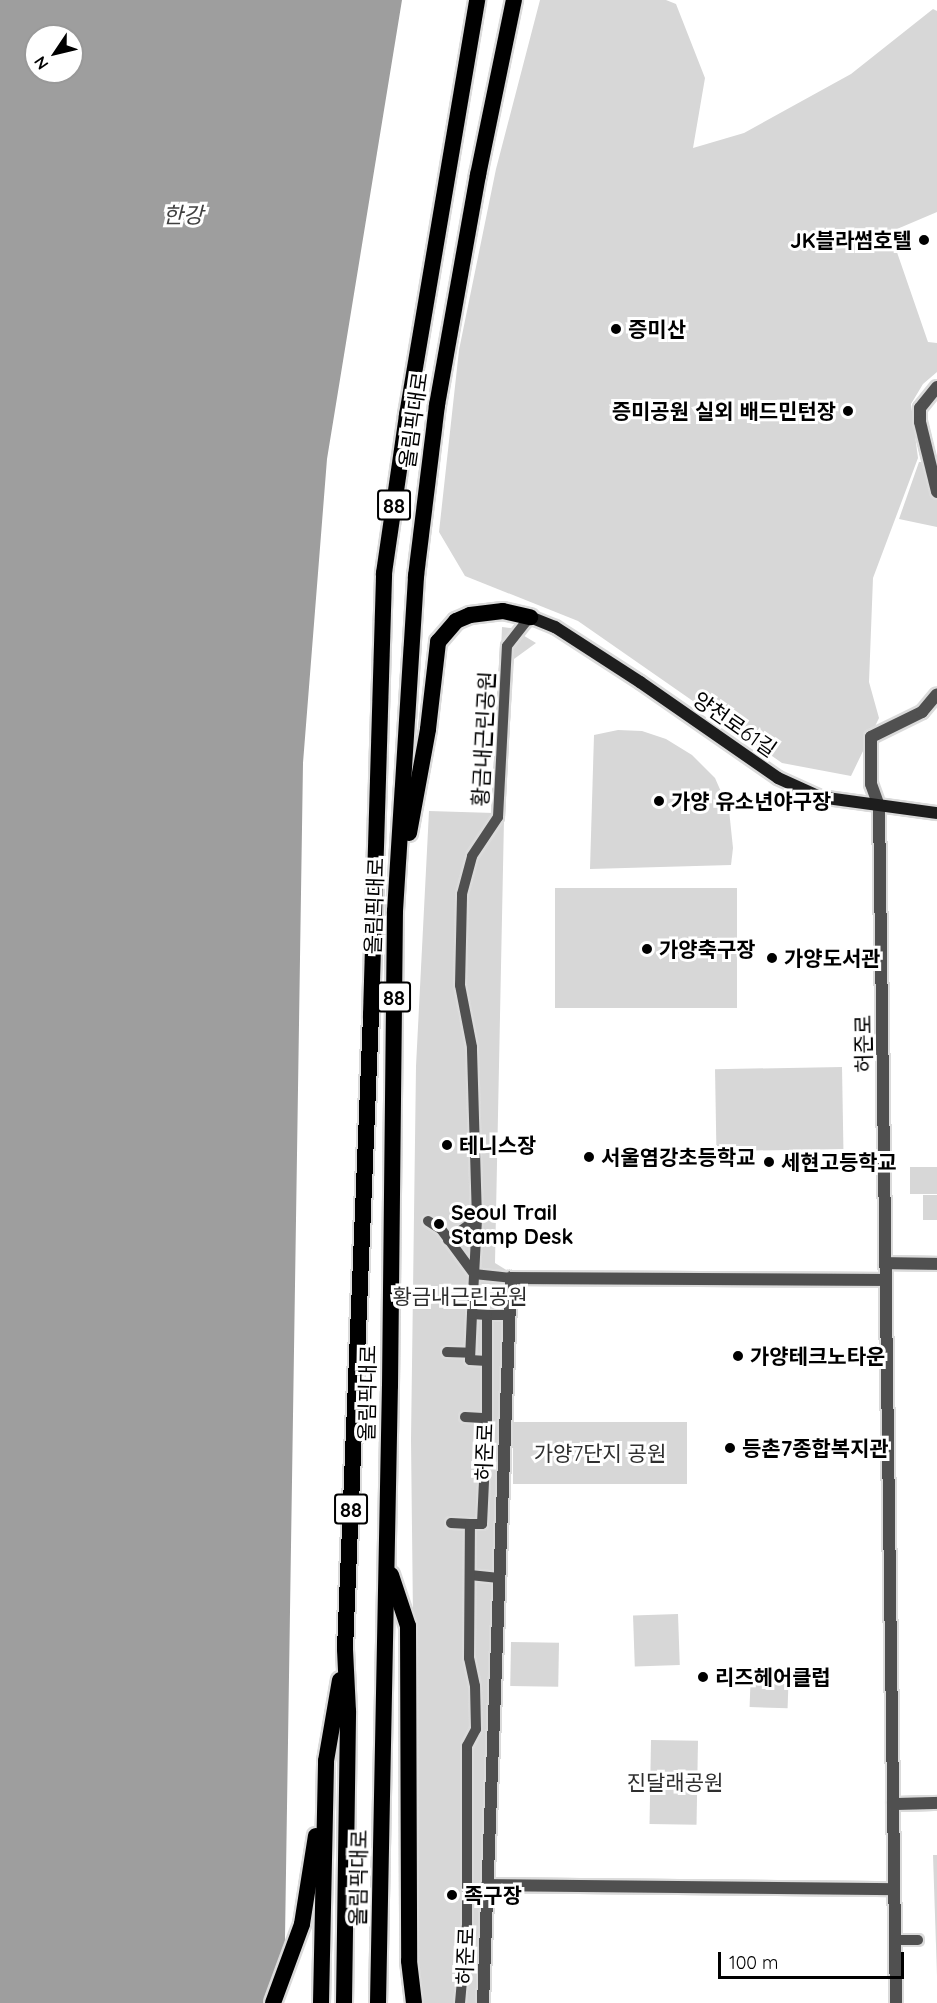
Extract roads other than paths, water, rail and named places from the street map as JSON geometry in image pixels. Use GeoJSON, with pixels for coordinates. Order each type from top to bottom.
{"type":"FeatureCollection","features":[{"type":"Feature","properties":{"kind":"highway","name":"올림픽대로"},"geometry":{"type":"LineString","coordinates":[[344,2003],[348,1711],[345,1649],[372,992],[384,573],[407,415],[477,0]]}},
{"type":"Feature","properties":{"kind":"highway","name":"올림픽대로"},"geometry":{"type":"LineString","coordinates":[[378,2003],[395,911],[416,576],[437,405],[478,175],[514,0]]}},
{"type":"Feature","properties":{"kind":"highway"},"geometry":{"type":"LineString","coordinates":[[395,911],[428,729],[438,642],[456,621],[470,615],[503,611],[530,617]]}},
{"type":"Feature","properties":{"kind":"highway"},"geometry":{"type":"LineString","coordinates":[[386,1562],[408,1626],[409,1961],[414,2003]]}},
{"type":"Feature","properties":{"kind":"highway"},"geometry":{"type":"LineString","coordinates":[[273,2003],[296,1944],[309,1884],[326,1761],[345,1649]]}},
{"type":"Feature","properties":{"kind":"highway"},"geometry":{"type":"LineString","coordinates":[[321,2003],[326,1761]]}},
{"type":"Feature","properties":{"kind":"highway"},"geometry":{"type":"LineString","coordinates":[[402,2003],[400,1932],[408,1895]]}},
{"type":"Feature","properties":{"kind":"main road","name":"양천로61길"},"geometry":{"type":"LineString","coordinates":[[530,617],[555,627],[640,682],[778,778],[820,797],[937,813]]}},
{"type":"Feature","properties":{"kind":"street"},"geometry":{"type":"LineString","coordinates":[[937,387],[920,408],[920,422],[937,492]]}},
{"type":"Feature","properties":{"kind":"street","name":"황금내근린공원"},"geometry":{"type":"LineString","coordinates":[[470,1353],[477,1220],[472,1047],[460,985],[462,894],[472,856],[498,817],[507,646],[530,617]]}},
{"type":"Feature","properties":{"kind":"street","name":"허준로"},"geometry":{"type":"LineString","coordinates":[[896,2003],[879,806],[871,784],[871,738],[922,712],[937,694]]}},
{"type":"Feature","properties":{"kind":"street"},"geometry":{"type":"LineString","coordinates":[[448,1240],[477,1220]]}},
{"type":"Feature","properties":{"kind":"street"},"geometry":{"type":"LineString","coordinates":[[428,1221],[441,1229],[474,1274],[511,1278],[886,1280]]}},
{"type":"Feature","properties":{"kind":"street"},"geometry":{"type":"LineString","coordinates":[[885,1263],[937,1264]]}},
{"type":"Feature","properties":{"kind":"street","name":"허준로"},"geometry":{"type":"LineString","coordinates":[[483,2003],[511,1278]]}},
{"type":"Feature","properties":{"kind":"street"},"geometry":{"type":"LineString","coordinates":[[472,1314],[509,1315]]}},
{"type":"Feature","properties":{"kind":"street"},"geometry":{"type":"LineString","coordinates":[[451,1523],[482,1524],[487,1418],[487,1315]]}},
{"type":"Feature","properties":{"kind":"street"},"geometry":{"type":"LineString","coordinates":[[447,1352],[470,1353],[470,1360],[487,1361]]}},
{"type":"Feature","properties":{"kind":"street"},"geometry":{"type":"LineString","coordinates":[[469,1420],[487,1418]]}},
{"type":"Feature","properties":{"kind":"street"},"geometry":{"type":"LineString","coordinates":[[460,2003],[467,1924],[467,1746],[476,1729],[475,1686],[468,1658],[471,1524]]}},
{"type":"Feature","properties":{"kind":"street"},"geometry":{"type":"LineString","coordinates":[[470,1575],[499,1578]]}},
{"type":"Feature","properties":{"kind":"street"},"geometry":{"type":"LineString","coordinates":[[893,1804],[937,1803]]}},
{"type":"Feature","properties":{"kind":"street"},"geometry":{"type":"LineString","coordinates":[[487,1885],[894,1889]]}},
{"type":"Feature","properties":{"kind":"street"},"geometry":{"type":"LineString","coordinates":[[895,1940],[918,1940]]}},
{"type":"Feature","properties":{"kind":"water","name":"한강"},"geometry":{"type":"Polygon","coordinates":[[[0,0],[402,0],[327,459],[303,763],[284,2003],[0,2003],[0,0]]]}},
{"type":"Feature","properties":{"kind":"place","name":"JK블라썸호텔"},"geometry":{"type":"Point","coordinates":[924,240]}},
{"type":"Feature","properties":{"kind":"place","name":"증미산"},"geometry":{"type":"Point","coordinates":[616,329]}},
{"type":"Feature","properties":{"kind":"place","name":"증미공원 실외 배드민턴장"},"geometry":{"type":"Point","coordinates":[848,411]}},
{"type":"Feature","properties":{"kind":"place","name":"가양 유소년야구장"},"geometry":{"type":"Point","coordinates":[659,801]}},
{"type":"Feature","properties":{"kind":"place","name":"가양축구장"},"geometry":{"type":"Point","coordinates":[647,949]}},
{"type":"Feature","properties":{"kind":"place","name":"가양도서관"},"geometry":{"type":"Point","coordinates":[772,958]}},
{"type":"Feature","properties":{"kind":"place","name":"테니스장"},"geometry":{"type":"Point","coordinates":[447,1145]}},
{"type":"Feature","properties":{"kind":"place","name":"서울염강초등학교"},"geometry":{"type":"Point","coordinates":[589,1157]}},
{"type":"Feature","properties":{"kind":"place","name":"세현고등학교"},"geometry":{"type":"Point","coordinates":[769,1162]}},
{"type":"Feature","properties":{"kind":"place","name":"Seoul Trail Stamp Desk"},"geometry":{"type":"Point","coordinates":[439,1224]}},
{"type":"Feature","properties":{"kind":"place","name":"가양테크노타운"},"geometry":{"type":"Point","coordinates":[738,1356]}},
{"type":"Feature","properties":{"kind":"place","name":"등촌7종합복지관"},"geometry":{"type":"Point","coordinates":[730,1448]}},
{"type":"Feature","properties":{"kind":"place","name":"리즈헤어클럽"},"geometry":{"type":"Point","coordinates":[703,1677]}},
{"type":"Feature","properties":{"kind":"place","name":"족구장"},"geometry":{"type":"Point","coordinates":[452,1895]}},
{"type":"Feature","properties":{"kind":"park label","name":"가양7단지 공원"},"geometry":{"type":"Point","coordinates":[600,1453]}},
{"type":"Feature","properties":{"kind":"park label","name":"진달래공원"},"geometry":{"type":"Point","coordinates":[675,1782]}}]}
